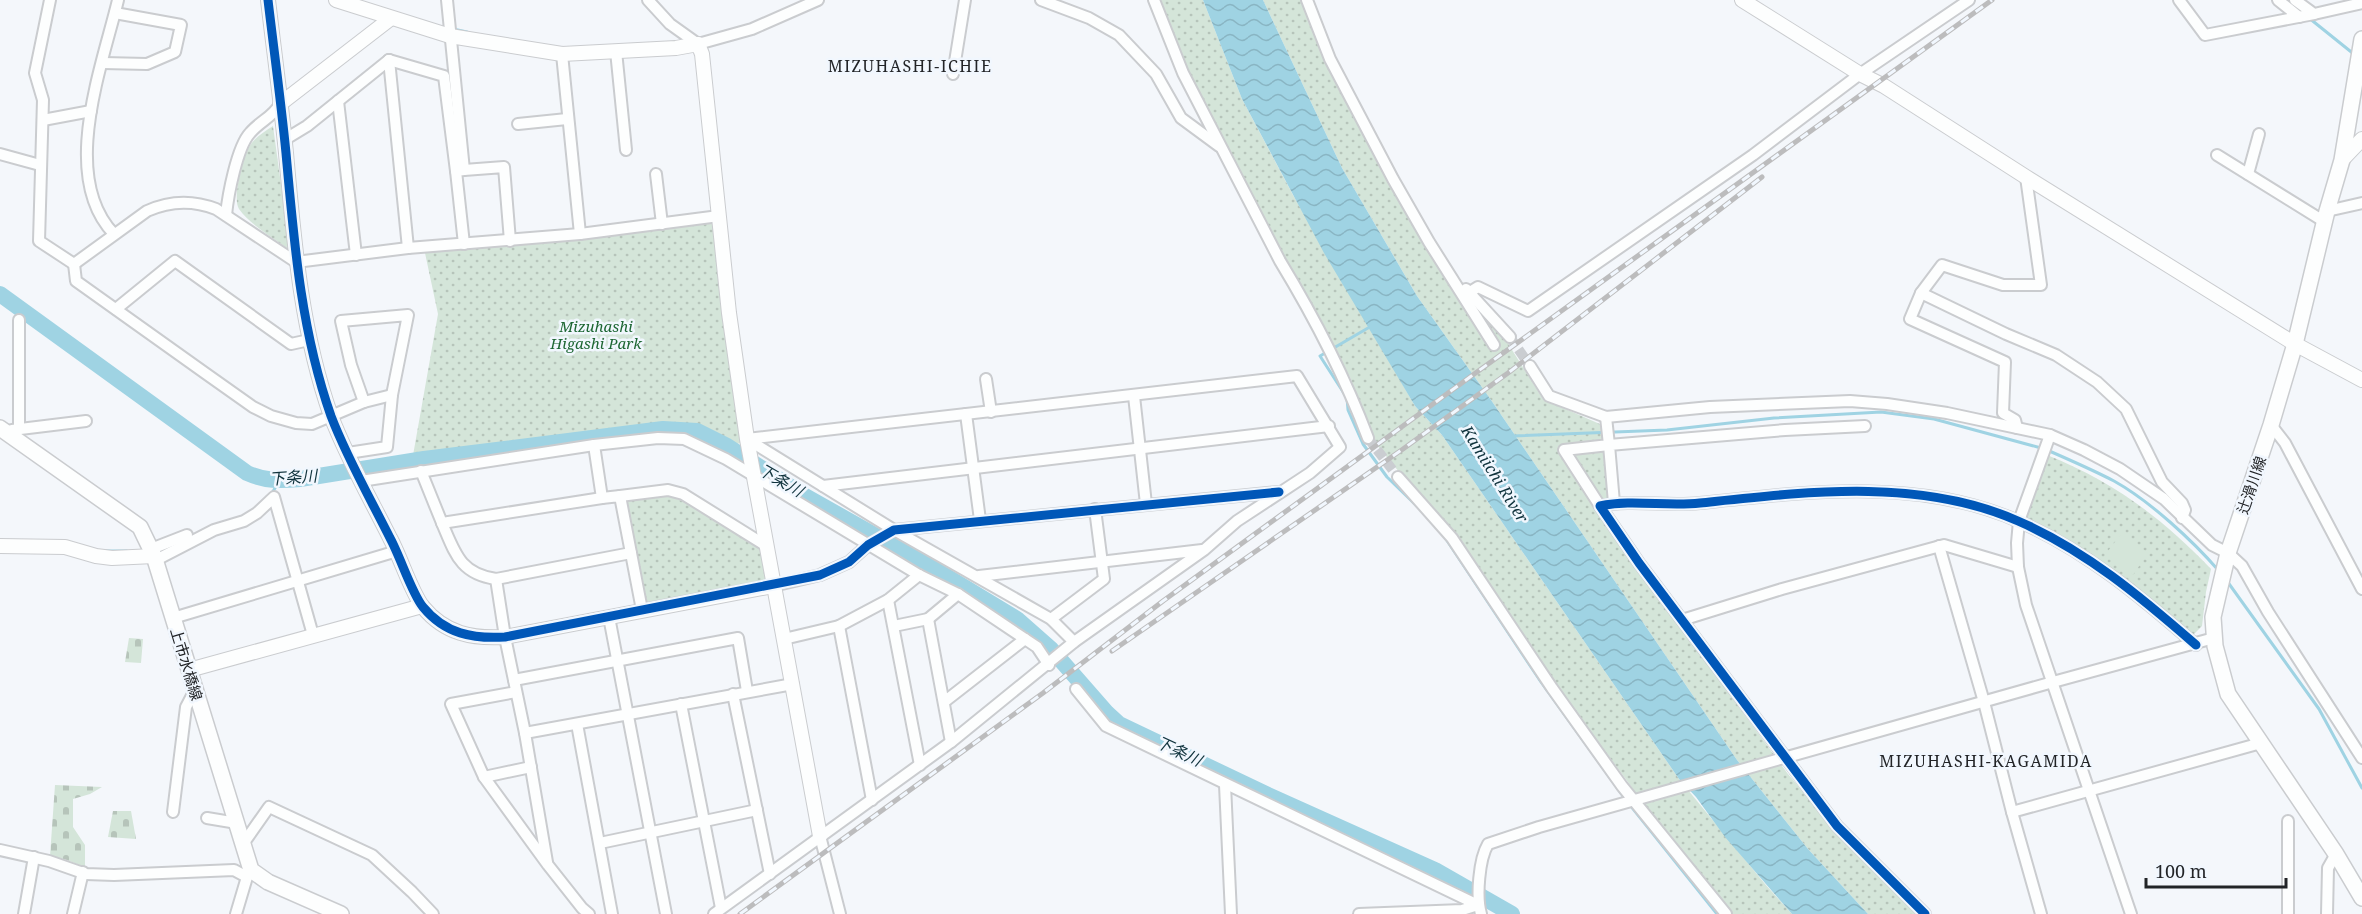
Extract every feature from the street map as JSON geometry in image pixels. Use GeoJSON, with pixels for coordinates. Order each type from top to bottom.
{"type":"FeatureCollection","features":[{"type":"Feature","properties":{"kind":"main road","name":"辻滑川線"},"geometry":{"type":"LineString","coordinates":[[2362,39],[2342,160],[2295,344],[2228,556],[2213,617],[2220,670],[2228,694],[2336,854],[2362,898]]}},
{"type":"Feature","properties":{"kind":"main road","name":"上市水橋線"},"geometry":{"type":"LineString","coordinates":[[6,430],[140,527],[154,555],[237,823],[249,874]]}},
{"type":"Feature","properties":{"kind":"main road"},"geometry":{"type":"LineString","coordinates":[[249,874],[341,914]]}},
{"type":"Feature","properties":{"kind":"street"},"geometry":{"type":"LineString","coordinates":[[50,0],[35,73],[43,100],[39,165],[39,241],[74,264],[76,281],[253,406],[271,416],[296,423],[312,424],[364,402],[392,395]]}},
{"type":"Feature","properties":{"kind":"street"},"geometry":{"type":"LineString","coordinates":[[114,234],[102,222],[90,191],[85,147],[118,0]]}},
{"type":"Feature","properties":{"kind":"street"},"geometry":{"type":"LineString","coordinates":[[268,0],[296,262],[309,340],[332,416],[358,476],[397,551],[422,606],[438,621],[457,633],[481,639],[504,637],[820,575],[849,562],[892,531],[980,520],[1279,492]]}},
{"type":"Feature","properties":{"kind":"street"},"geometry":{"type":"LineString","coordinates":[[336,0],[390,19],[450,36],[562,54],[676,48],[698,44],[752,29],[818,0]]}},
{"type":"Feature","properties":{"kind":"street"},"geometry":{"type":"LineString","coordinates":[[447,0],[464,244]]}},
{"type":"Feature","properties":{"kind":"street"},"geometry":{"type":"LineString","coordinates":[[648,0],[670,24],[698,44],[702,54],[729,313],[748,444],[820,836],[840,914]]}},
{"type":"Feature","properties":{"kind":"street"},"geometry":{"type":"LineString","coordinates":[[953,74],[965,0]]}},
{"type":"Feature","properties":{"kind":"street"},"geometry":{"type":"LineString","coordinates":[[1041,0],[1089,18],[1119,35],[1156,74],[1181,118],[1222,148]]}},
{"type":"Feature","properties":{"kind":"street"},"geometry":{"type":"LineString","coordinates":[[1154,0],[1183,73],[1352,395],[1368,438]]}},
{"type":"Feature","properties":{"kind":"street"},"geometry":{"type":"LineString","coordinates":[[1307,0],[1330,59],[1393,179],[1494,345]]}},
{"type":"Feature","properties":{"kind":"street"},"geometry":{"type":"LineString","coordinates":[[1742,0],[1757,4],[1860,74],[1884,86],[2295,344],[2362,380]]}},
{"type":"Feature","properties":{"kind":"street"},"geometry":{"type":"LineString","coordinates":[[1470,292],[1478,287],[1528,311],[1753,155],[1860,74],[1970,0]]}},
{"type":"Feature","properties":{"kind":"street"},"geometry":{"type":"LineString","coordinates":[[2179,0],[2205,35],[2362,3]]}},
{"type":"Feature","properties":{"kind":"street"},"geometry":{"type":"LineString","coordinates":[[2278,0],[2299,17]]}},
{"type":"Feature","properties":{"kind":"street"},"geometry":{"type":"LineString","coordinates":[[2295,0],[2314,14]]}},
{"type":"Feature","properties":{"kind":"street"},"geometry":{"type":"LineString","coordinates":[[103,63],[147,64],[175,52],[181,25],[115,13]]}},
{"type":"Feature","properties":{"kind":"street"},"geometry":{"type":"LineString","coordinates":[[226,215],[229,192],[248,135],[265,119],[274,115],[280,104],[390,19]]}},
{"type":"Feature","properties":{"kind":"street"},"geometry":{"type":"LineString","coordinates":[[616,51],[626,150]]}},
{"type":"Feature","properties":{"kind":"street"},"geometry":{"type":"LineString","coordinates":[[562,54],[580,234]]}},
{"type":"Feature","properties":{"kind":"street"},"geometry":{"type":"LineString","coordinates":[[284,140],[389,60]]}},
{"type":"Feature","properties":{"kind":"street"},"geometry":{"type":"LineString","coordinates":[[389,60],[444,76],[460,171]]}},
{"type":"Feature","properties":{"kind":"street"},"geometry":{"type":"LineString","coordinates":[[389,60],[408,248]]}},
{"type":"Feature","properties":{"kind":"street"},"geometry":{"type":"LineString","coordinates":[[338,100],[356,255]]}},
{"type":"Feature","properties":{"kind":"street"},"geometry":{"type":"LineString","coordinates":[[43,120],[92,111]]}},
{"type":"Feature","properties":{"kind":"street"},"geometry":{"type":"LineString","coordinates":[[518,124],[567,119]]}},
{"type":"Feature","properties":{"kind":"street"},"geometry":{"type":"LineString","coordinates":[[2248,174],[2259,134]]}},
{"type":"Feature","properties":{"kind":"street"},"geometry":{"type":"LineString","coordinates":[[2342,160],[2362,139]]}},
{"type":"Feature","properties":{"kind":"street"},"geometry":{"type":"LineString","coordinates":[[0,154],[39,165]]}},
{"type":"Feature","properties":{"kind":"street"},"geometry":{"type":"LineString","coordinates":[[2217,155],[2326,216],[2362,203]]}},
{"type":"Feature","properties":{"kind":"street"},"geometry":{"type":"LineString","coordinates":[[460,171],[504,168],[510,241]]}},
{"type":"Feature","properties":{"kind":"street"},"geometry":{"type":"LineString","coordinates":[[656,174],[662,224]]}},
{"type":"Feature","properties":{"kind":"street"},"geometry":{"type":"LineString","coordinates":[[2017,428],[2016,420],[2003,413],[2005,362],[1910,319],[1921,293],[1942,264],[2003,285],[2041,285],[2026,177]]}},
{"type":"Feature","properties":{"kind":"street"},"geometry":{"type":"LineString","coordinates":[[74,264],[114,234],[158,206],[186,202],[202,204],[226,215],[296,262],[408,248],[580,234],[719,216]]}},
{"type":"Feature","properties":{"kind":"street"},"geometry":{"type":"LineString","coordinates":[[116,309],[175,261],[291,344],[309,340]]}},
{"type":"Feature","properties":{"kind":"street"},"geometry":{"type":"LineString","coordinates":[[1452,278],[1470,292],[1510,337]]}},
{"type":"Feature","properties":{"kind":"street"},"geometry":{"type":"LineString","coordinates":[[1921,293],[2056,355],[2097,382],[2126,409],[2162,482],[2182,502],[2185,510],[2182,518]]}},
{"type":"Feature","properties":{"kind":"street"},"geometry":{"type":"LineString","coordinates":[[349,456],[387,447],[392,395],[408,315],[341,321],[351,365],[364,402]]}},
{"type":"Feature","properties":{"kind":"street"},"geometry":{"type":"LineString","coordinates":[[18,320],[6,430],[86,421]]}},
{"type":"Feature","properties":{"kind":"street"},"geometry":{"type":"LineString","coordinates":[[1530,366],[1549,396],[1606,417],[1710,407],[1850,401],[1937,412],[2017,428],[2050,435],[2084,450],[2164,499],[2212,545],[2242,566],[2268,612],[2362,758]]}},
{"type":"Feature","properties":{"kind":"street"},"geometry":{"type":"LineString","coordinates":[[681,704],[704,821],[718,911],[951,742],[1072,645],[1204,550],[1237,521],[1310,472],[1340,447],[1297,376],[966,414],[748,444]]}},
{"type":"Feature","properties":{"kind":"street"},"geometry":{"type":"LineString","coordinates":[[986,379],[991,412]]}},
{"type":"Feature","properties":{"kind":"street"},"geometry":{"type":"LineString","coordinates":[[1134,396],[1146,504]]}},
{"type":"Feature","properties":{"kind":"street"},"geometry":{"type":"LineString","coordinates":[[966,414],[980,520]]}},
{"type":"Feature","properties":{"kind":"street"},"geometry":{"type":"LineString","coordinates":[[1606,417],[1614,503]]}},
{"type":"Feature","properties":{"kind":"street"},"geometry":{"type":"LineString","coordinates":[[2271,425],[2285,443],[2362,588]]}},
{"type":"Feature","properties":{"kind":"street"},"geometry":{"type":"LineString","coordinates":[[823,486],[1329,426]]}},
{"type":"Feature","properties":{"kind":"street"},"geometry":{"type":"LineString","coordinates":[[1865,426],[1785,430],[1564,450],[1600,506],[1782,760],[1837,826],[1925,914]]}},
{"type":"Feature","properties":{"kind":"street"},"geometry":{"type":"LineString","coordinates":[[2050,435],[2019,521],[2018,567],[2026,605],[2131,914]]}},
{"type":"Feature","properties":{"kind":"street"},"geometry":{"type":"LineString","coordinates":[[358,476],[421,471],[594,445],[658,438],[684,439],[753,472],[919,576],[958,594],[1037,647],[1051,663]]}},
{"type":"Feature","properties":{"kind":"street"},"geometry":{"type":"LineString","coordinates":[[748,444],[823,486],[892,531],[979,576],[1051,619],[1072,645]]}},
{"type":"Feature","properties":{"kind":"street"},"geometry":{"type":"LineString","coordinates":[[594,445],[602,498]]}},
{"type":"Feature","properties":{"kind":"street"},"geometry":{"type":"LineString","coordinates":[[421,471],[462,566],[475,573],[496,579],[631,553]]}},
{"type":"Feature","properties":{"kind":"street"},"geometry":{"type":"LineString","coordinates":[[1398,477],[1452,538],[1552,688],[1635,801],[1726,914]]}},
{"type":"Feature","properties":{"kind":"street"},"geometry":{"type":"LineString","coordinates":[[442,523],[668,490],[683,494],[765,545]]}},
{"type":"Feature","properties":{"kind":"street"},"geometry":{"type":"LineString","coordinates":[[1600,506],[1614,503],[1695,504],[1778,494],[1882,491],[1942,498],[2019,521],[2074,550],[2121,582],[2196,645]]}},
{"type":"Feature","properties":{"kind":"street"},"geometry":{"type":"LineString","coordinates":[[620,496],[642,610]]}},
{"type":"Feature","properties":{"kind":"street"},"geometry":{"type":"LineString","coordinates":[[0,546],[65,547],[87,554],[112,558],[154,555],[189,544],[214,530],[244,521],[257,513],[274,497],[313,635]]}},
{"type":"Feature","properties":{"kind":"street"},"geometry":{"type":"LineString","coordinates":[[1051,619],[1104,579],[1095,509]]}},
{"type":"Feature","properties":{"kind":"street"},"geometry":{"type":"LineString","coordinates":[[154,555],[187,535]]}},
{"type":"Feature","properties":{"kind":"street"},"geometry":{"type":"LineString","coordinates":[[1682,620],[1782,589],[1944,545],[2018,567]]}},
{"type":"Feature","properties":{"kind":"street"},"geometry":{"type":"LineString","coordinates":[[1939,546],[2041,914]]}},
{"type":"Feature","properties":{"kind":"street"},"geometry":{"type":"LineString","coordinates":[[979,576],[1204,550]]}},
{"type":"Feature","properties":{"kind":"street"},"geometry":{"type":"LineString","coordinates":[[173,618],[397,551]]}},
{"type":"Feature","properties":{"kind":"street"},"geometry":{"type":"LineString","coordinates":[[784,639],[839,626],[888,600],[919,576]]}},
{"type":"Feature","properties":{"kind":"street"},"geometry":{"type":"LineString","coordinates":[[496,579],[504,637],[525,733],[548,865]]}},
{"type":"Feature","properties":{"kind":"street"},"geometry":{"type":"LineString","coordinates":[[894,626],[928,619],[958,594]]}},
{"type":"Feature","properties":{"kind":"street"},"geometry":{"type":"LineString","coordinates":[[888,600],[920,765]]}},
{"type":"Feature","properties":{"kind":"street"},"geometry":{"type":"LineString","coordinates":[[189,670],[422,606]]}},
{"type":"Feature","properties":{"kind":"street"},"geometry":{"type":"LineString","coordinates":[[609,617],[666,914]]}},
{"type":"Feature","properties":{"kind":"street"},"geometry":{"type":"LineString","coordinates":[[928,619],[951,742]]}},
{"type":"Feature","properties":{"kind":"street"},"geometry":{"type":"LineString","coordinates":[[839,626],[872,800]]}},
{"type":"Feature","properties":{"kind":"street"},"geometry":{"type":"LineString","coordinates":[[513,680],[738,638],[747,691]]}},
{"type":"Feature","properties":{"kind":"street"},"geometry":{"type":"LineString","coordinates":[[1479,909],[1482,853],[1488,844],[2053,682],[2196,645],[2214,638]]}},
{"type":"Feature","properties":{"kind":"street"},"geometry":{"type":"LineString","coordinates":[[944,702],[1025,639]]}},
{"type":"Feature","properties":{"kind":"street"},"geometry":{"type":"LineString","coordinates":[[525,733],[793,684]]}},
{"type":"Feature","properties":{"kind":"street"},"geometry":{"type":"LineString","coordinates":[[1076,689],[1106,726],[1225,785],[1371,852],[1479,909]]}},
{"type":"Feature","properties":{"kind":"street"},"geometry":{"type":"LineString","coordinates":[[172,812],[186,707],[195,690]]}},
{"type":"Feature","properties":{"kind":"street"},"geometry":{"type":"LineString","coordinates":[[516,692],[451,704],[484,777],[582,912]]}},
{"type":"Feature","properties":{"kind":"street"},"geometry":{"type":"LineString","coordinates":[[732,694],[770,874]]}},
{"type":"Feature","properties":{"kind":"street"},"geometry":{"type":"LineString","coordinates":[[577,724],[612,914]]}},
{"type":"Feature","properties":{"kind":"street"},"geometry":{"type":"LineString","coordinates":[[2012,812],[2261,743]]}},
{"type":"Feature","properties":{"kind":"street"},"geometry":{"type":"LineString","coordinates":[[484,777],[531,767]]}},
{"type":"Feature","properties":{"kind":"street"},"geometry":{"type":"LineString","coordinates":[[1225,785],[1231,914]]}},
{"type":"Feature","properties":{"kind":"street"},"geometry":{"type":"LineString","coordinates":[[243,844],[269,807],[372,855],[433,914]]}},
{"type":"Feature","properties":{"kind":"street"},"geometry":{"type":"LineString","coordinates":[[600,843],[757,810]]}},
{"type":"Feature","properties":{"kind":"street"},"geometry":{"type":"LineString","coordinates":[[207,818],[237,823]]}},
{"type":"Feature","properties":{"kind":"street"},"geometry":{"type":"LineString","coordinates":[[2288,821],[2288,914]]}},
{"type":"Feature","properties":{"kind":"street"},"geometry":{"type":"LineString","coordinates":[[0,850],[33,857],[83,873],[114,875],[234,870],[249,874],[237,914]]}},
{"type":"Feature","properties":{"kind":"street"},"geometry":{"type":"LineString","coordinates":[[2327,914],[2328,868],[2336,854]]}},
{"type":"Feature","properties":{"kind":"street"},"geometry":{"type":"LineString","coordinates":[[24,914],[33,857]]}},
{"type":"Feature","properties":{"kind":"street"},"geometry":{"type":"LineString","coordinates":[[73,914],[83,873]]}},
{"type":"Feature","properties":{"kind":"street"},"geometry":{"type":"LineString","coordinates":[[1359,914],[1479,909]]}},
{"type":"Feature","properties":{"kind":"green space"},"geometry":{"type":"Polygon","coordinates":[[[1161,0],[1203,0],[1242,99],[1293,195],[1415,406],[1442,435],[1679,779],[1792,914],[1732,914],[1650,812],[1554,682],[1460,538],[1372,439],[1350,377],[1273,242],[1194,84],[1161,0]]]}},
{"type":"Feature","properties":{"kind":"green space"},"geometry":{"type":"Polygon","coordinates":[[[1263,0],[1302,0],[1335,78],[1396,195],[1447,279],[1500,331],[1543,399],[1602,425],[1611,512],[1656,594],[1788,774],[1850,847],[1919,914],[1868,914],[1808,849],[1737,760],[1491,400],[1417,296],[1342,168],[1263,0]]]}},
{"type":"Feature","properties":{"kind":"green space"},"geometry":{"type":"Polygon","coordinates":[[[273,126],[290,250],[243,215],[237,204],[239,178],[249,147],[273,126]]]}},
{"type":"Feature","properties":{"kind":"green space","name":"Mizuhashi Higashi Park"},"geometry":{"type":"Polygon","coordinates":[[[719,216],[741,443],[727,446],[697,431],[663,429],[412,461],[438,314],[425,253],[719,216]]]}},
{"type":"Feature","properties":{"kind":"green space"},"geometry":{"type":"Polygon","coordinates":[[[2047,455],[2115,489],[2155,517],[2211,569],[2202,626],[2192,636],[2023,520],[2047,455]]]}},
{"type":"Feature","properties":{"kind":"green space"},"geometry":{"type":"Polygon","coordinates":[[[662,496],[698,508],[761,547],[766,581],[647,602],[627,501],[662,496]]]}},
{"type":"Feature","properties":{"kind":"green space"},"geometry":{"type":"Polygon","coordinates":[[[2121,534],[2148,553],[2133,575],[2105,555],[2121,534]]]}},
{"type":"Feature","properties":{"kind":"green space"},"geometry":{"type":"Polygon","coordinates":[[[129,638],[143,639],[141,663],[125,662],[129,638]]]}},
{"type":"Feature","properties":{"kind":"green space"},"geometry":{"type":"Polygon","coordinates":[[[55,785],[102,787],[90,794],[73,799],[73,827],[85,845],[85,867],[50,856],[55,785]]]}},
{"type":"Feature","properties":{"kind":"green space"},"geometry":{"type":"Polygon","coordinates":[[[113,811],[131,811],[136,839],[108,837],[113,811]]]}},
{"type":"Feature","properties":{"kind":"water","name":"Kamiichi River"},"geometry":{"type":"Polygon","coordinates":[[[1203,0],[1263,0],[1342,168],[1417,296],[1491,400],[1737,760],[1808,849],[1868,914],[1792,914],[1725,837],[1696,797],[1679,779],[1442,435],[1415,406],[1324,253],[1242,99],[1203,0]]]}},
{"type":"Feature","properties":{"kind":"waterway"},"geometry":{"type":"LineString","coordinates":[[2309,18],[2355,55]]}},
{"type":"Feature","properties":{"kind":"waterway"},"geometry":{"type":"LineString","coordinates":[[453,29],[467,32]]}},
{"type":"Feature","properties":{"kind":"waterway","name":"下条川"},"geometry":{"type":"LineString","coordinates":[[0,294],[247,473],[266,479],[300,479],[424,459],[663,429],[697,431],[727,446],[805,496],[933,568],[1017,619],[1051,649],[1119,724],[1268,795],[1435,870],[1512,914]]}},
{"type":"Feature","properties":{"kind":"waterway"},"geometry":{"type":"LineString","coordinates":[[1368,328],[1320,356],[1347,398],[1348,410],[1363,444],[1387,477],[1420,509]]}},
{"type":"Feature","properties":{"kind":"waterway"},"geometry":{"type":"LineString","coordinates":[[1513,436],[1667,430],[1774,418],[1881,412],[1934,419],[2041,448]]}},
{"type":"Feature","properties":{"kind":"waterway"},"geometry":{"type":"LineString","coordinates":[[2047,450],[2128,489],[2184,535],[2219,571]]}},
{"type":"Feature","properties":{"kind":"waterway"},"geometry":{"type":"LineString","coordinates":[[271,495],[279,481]]}},
{"type":"Feature","properties":{"kind":"waterway"},"geometry":{"type":"LineString","coordinates":[[1444,536],[1539,679],[1626,800]]}},
{"type":"Feature","properties":{"kind":"waterway"},"geometry":{"type":"LineString","coordinates":[[106,551],[127,551]]}},
{"type":"Feature","properties":{"kind":"waterway"},"geometry":{"type":"LineString","coordinates":[[2227,581],[2319,709],[2362,788]]}},
{"type":"Feature","properties":{"kind":"waterway"},"geometry":{"type":"LineString","coordinates":[[1630,805],[1717,914]]}},
{"type":"Feature","properties":{"kind":"tunnel"},"geometry":{"type":"LineString","coordinates":[[1510,337],[1530,366]]}},
{"type":"Feature","properties":{"kind":"tunnel"},"geometry":{"type":"LineString","coordinates":[[1368,438],[1398,477]]}},
{"type":"Feature","properties":{"kind":"railway"},"geometry":{"type":"LineString","coordinates":[[740,914],[1043,693],[1163,601],[1992,0]]}},
{"type":"Feature","properties":{"kind":"railway"},"geometry":{"type":"LineString","coordinates":[[1112,651],[1403,449],[1508,373],[1762,177]]}},
{"type":"Feature","properties":{"kind":"cycle path"},"geometry":{"type":"LineString","coordinates":[[268,0],[300,286],[312,352],[321,384],[344,447],[415,593],[423,607],[450,629],[471,636],[505,637],[820,575],[849,562],[868,545],[894,530],[1279,492]]}},
{"type":"Feature","properties":{"kind":"cycle path"},"geometry":{"type":"LineString","coordinates":[[1925,914],[1837,826],[1639,563],[1600,506],[1625,503],[1688,504],[1780,495],[1861,491],[1941,498],[1980,507],[2043,533],[2089,560],[2133,592],[2196,645]]}},
{"type":"Feature","properties":{"kind":"district","name":"MIZUHASHI-ICHIE"},"geometry":{"type":"Point","coordinates":[910,66]}},
{"type":"Feature","properties":{"kind":"district","name":"MIZUHASHI-KAGAMIDA"},"geometry":{"type":"Point","coordinates":[1986,761]}}]}
